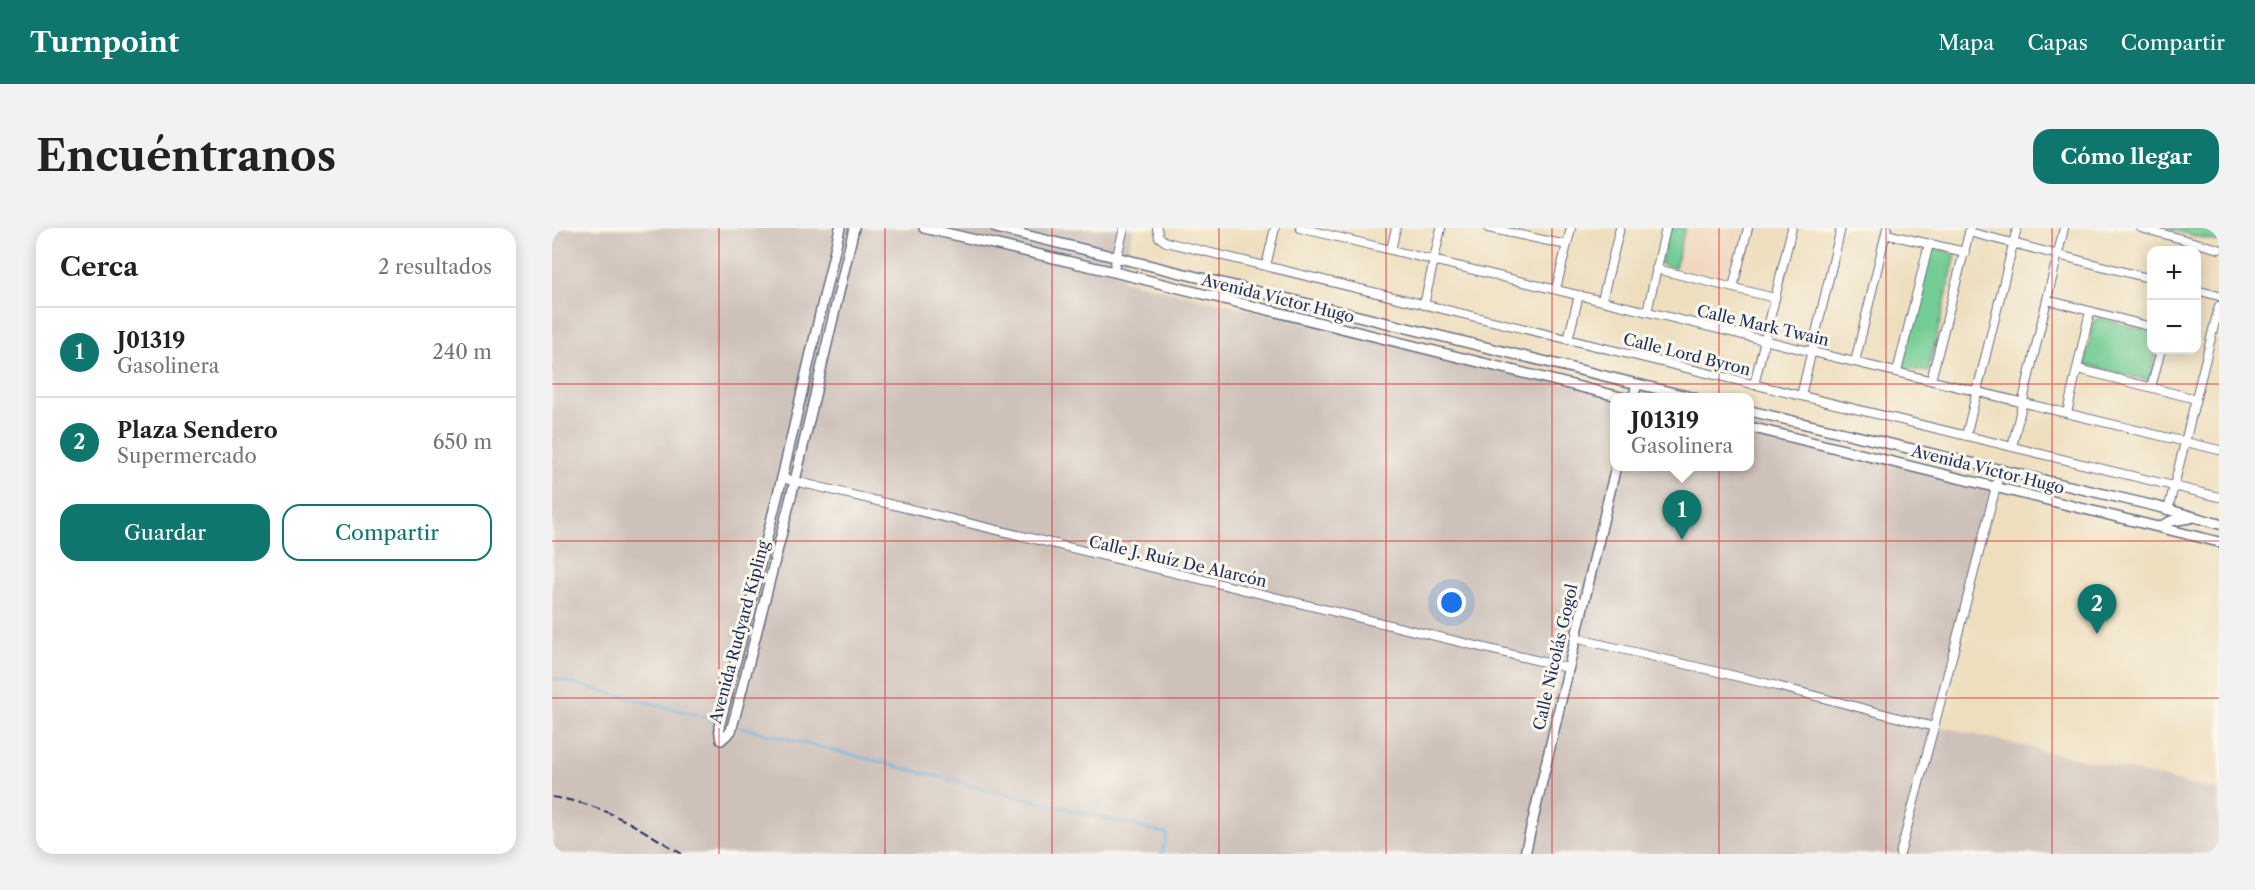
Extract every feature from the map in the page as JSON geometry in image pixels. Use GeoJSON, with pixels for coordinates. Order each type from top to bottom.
{"type":"FeatureCollection","features":[{"type":"Feature","properties":{"kind":"street","name":"Avenida Rudyard Kipling"},"geometry":{"type":"LineString","coordinates":[[840,228],[782,478],[719,727],[722,740],[731,731],[737,709],[795,481],[854,228]]}},
{"type":"Feature","properties":{"kind":"street","name":"Avenida Víctor Hugo"},"geometry":{"type":"LineString","coordinates":[[924,228],[1610,394]]}},
{"type":"Feature","properties":{"kind":"street","name":"Avenida Víctor Hugo"},"geometry":{"type":"LineString","coordinates":[[996,228],[1674,393]]}},
{"type":"Feature","properties":{"kind":"street"},"geometry":{"type":"LineString","coordinates":[[1113,272],[1124,228]]}},
{"type":"Feature","properties":{"kind":"street","name":"Calle Lord Byron"},"geometry":{"type":"LineString","coordinates":[[1157,228],[1159,237],[1166,242],[2219,497]]}},
{"type":"Feature","properties":{"kind":"street"},"geometry":{"type":"LineString","coordinates":[[1266,266],[1275,228]]}},
{"type":"Feature","properties":{"kind":"street","name":"Calle Mark Twain"},"geometry":{"type":"LineString","coordinates":[[1300,228],[2219,450]]}},
{"type":"Feature","properties":{"kind":"street"},"geometry":{"type":"LineString","coordinates":[[1321,233],[1329,228]]}},
{"type":"Feature","properties":{"kind":"street"},"geometry":{"type":"LineString","coordinates":[[1344,239],[1347,228]]}},
{"type":"Feature","properties":{"kind":"street"},"geometry":{"type":"LineString","coordinates":[[1391,250],[1396,228]]}},
{"type":"Feature","properties":{"kind":"street"},"geometry":{"type":"LineString","coordinates":[[1424,305],[1441,228]]}},
{"type":"Feature","properties":{"kind":"street"},"geometry":{"type":"LineString","coordinates":[[1488,228],[1523,232],[1567,245]]}},
{"type":"Feature","properties":{"kind":"street"},"geometry":{"type":"LineString","coordinates":[[1556,289],[1571,228]]}},
{"type":"Feature","properties":{"kind":"street"},"geometry":{"type":"LineString","coordinates":[[1602,300],[1620,228]]}},
{"type":"Feature","properties":{"kind":"street"},"geometry":{"type":"LineString","coordinates":[[1647,312],[1666,228]]}},
{"type":"Feature","properties":{"kind":"street"},"geometry":{"type":"LineString","coordinates":[[1733,287],[1748,228]]}},
{"type":"Feature","properties":{"kind":"street"},"geometry":{"type":"LineString","coordinates":[[1754,385],[1792,228]]}},
{"type":"Feature","properties":{"kind":"street"},"geometry":{"type":"LineString","coordinates":[[1801,396],[1841,228]]}},
{"type":"Feature","properties":{"kind":"street"},"geometry":{"type":"LineString","coordinates":[[1966,436],[2017,228]]}},
{"type":"Feature","properties":{"kind":"street"},"geometry":{"type":"LineString","coordinates":[[2012,447],[2064,228]]}},
{"type":"Feature","properties":{"kind":"street"},"geometry":{"type":"LineString","coordinates":[[2141,228],[2219,249]]}},
{"type":"Feature","properties":{"kind":"street"},"geometry":{"type":"LineString","coordinates":[[1930,380],[1970,230],[2147,278]]}},
{"type":"Feature","properties":{"kind":"street"},"geometry":{"type":"LineString","coordinates":[[1855,362],[1887,231],[1965,252]]}},
{"type":"Feature","properties":{"kind":"street"},"geometry":{"type":"LineString","coordinates":[[1028,253],[1031,237]]}},
{"type":"Feature","properties":{"kind":"street"},"geometry":{"type":"LineString","coordinates":[[1897,372],[1929,244]]}},
{"type":"Feature","properties":{"kind":"street"},"geometry":{"type":"LineString","coordinates":[[1656,268],[1775,298]]}},
{"type":"Feature","properties":{"kind":"street"},"geometry":{"type":"LineString","coordinates":[[2201,291],[2219,296]]}},
{"type":"Feature","properties":{"kind":"street"},"geometry":{"type":"LineString","coordinates":[[1568,340],[1579,295]]}},
{"type":"Feature","properties":{"kind":"street"},"geometry":{"type":"LineString","coordinates":[[2047,300],[2147,326]]}},
{"type":"Feature","properties":{"kind":"street"},"geometry":{"type":"LineString","coordinates":[[2168,510],[2219,306]]}},
{"type":"Feature","properties":{"kind":"street"},"geometry":{"type":"LineString","coordinates":[[2067,413],[2090,311]]}},
{"type":"Feature","properties":{"kind":"street"},"geometry":{"type":"LineString","coordinates":[[2151,387],[2160,354]]}},
{"type":"Feature","properties":{"kind":"street"},"geometry":{"type":"LineString","coordinates":[[2078,369],[2196,399]]}},
{"type":"Feature","properties":{"kind":"street"},"geometry":{"type":"LineString","coordinates":[[1635,393],[1637,384]]}},
{"type":"Feature","properties":{"kind":"street","name":"Avenida Víctor Hugo"},"geometry":{"type":"LineString","coordinates":[[1754,412],[2219,524]]}},
{"type":"Feature","properties":{"kind":"street","name":"Avenida Víctor Hugo"},"geometry":{"type":"LineString","coordinates":[[1754,428],[2219,542]]}},
{"type":"Feature","properties":{"kind":"street","name":"Calle Nicolás Gogol"},"geometry":{"type":"LineString","coordinates":[[1525,854],[1615,471]]}},
{"type":"Feature","properties":{"kind":"street"},"geometry":{"type":"LineString","coordinates":[[1900,854],[2000,471]]}},
{"type":"Feature","properties":{"kind":"street","name":"Calle J. Ruíz De Alarcón"},"geometry":{"type":"LineString","coordinates":[[782,478],[1568,668]]}},
{"type":"Feature","properties":{"kind":"street"},"geometry":{"type":"LineString","coordinates":[[2159,527],[2171,521],[2190,518]]}},
{"type":"Feature","properties":{"kind":"street"},"geometry":{"type":"LineString","coordinates":[[1575,638],[1777,686],[1934,727]]}},
{"type":"Feature","properties":{"kind":"street"},"geometry":{"type":"LineString","coordinates":[[725,706],[737,709]]}},
{"type":"Feature","properties":{"kind":"shaded area"},"geometry":{"type":"Polygon","coordinates":[[[552,228],[1134,228],[1122,280],[1610,394],[1610,471],[1754,471],[1754,428],[1993,484],[1933,725],[2219,791],[2219,854],[552,854],[552,228]]]}},
{"type":"Feature","properties":{"kind":"shaded area"},"geometry":{"type":"Polygon","coordinates":[[[1687,228],[1742,228],[1727,282],[1677,270],[1687,228]]]}},
{"type":"Feature","properties":{"kind":"green space"},"geometry":{"type":"Polygon","coordinates":[[[1669,228],[1685,228],[1675,268],[1660,264],[1669,228]]]}},
{"type":"Feature","properties":{"kind":"green space"},"geometry":{"type":"Polygon","coordinates":[[[2164,228],[2219,228],[2219,242],[2164,228]]]}},
{"type":"Feature","properties":{"kind":"green space"},"geometry":{"type":"Polygon","coordinates":[[[1930,247],[1956,254],[1928,372],[1901,367],[1930,247]]]}},
{"type":"Feature","properties":{"kind":"green space"},"geometry":{"type":"Polygon","coordinates":[[[2099,318],[2147,331],[2147,354],[2156,354],[2150,378],[2146,380],[2085,363],[2094,321],[2099,318]]]}},
{"type":"Feature","properties":{"kind":"waterway"},"geometry":{"type":"LineString","coordinates":[[552,678],[716,720]]}},
{"type":"Feature","properties":{"kind":"waterway"},"geometry":{"type":"LineString","coordinates":[[740,727],[1167,834],[1162,854]]}},
{"type":"Feature","properties":{"kind":"railway"},"geometry":{"type":"LineString","coordinates":[[552,797],[588,805],[620,818],[682,854]]}},
{"type":"Feature","properties":{"kind":"place","name":"J01319"},"geometry":{"type":"Point","coordinates":[1682,540]}},
{"type":"Feature","properties":{"kind":"place","name":"Plaza Sendero"},"geometry":{"type":"Point","coordinates":[2097,634]}}]}
